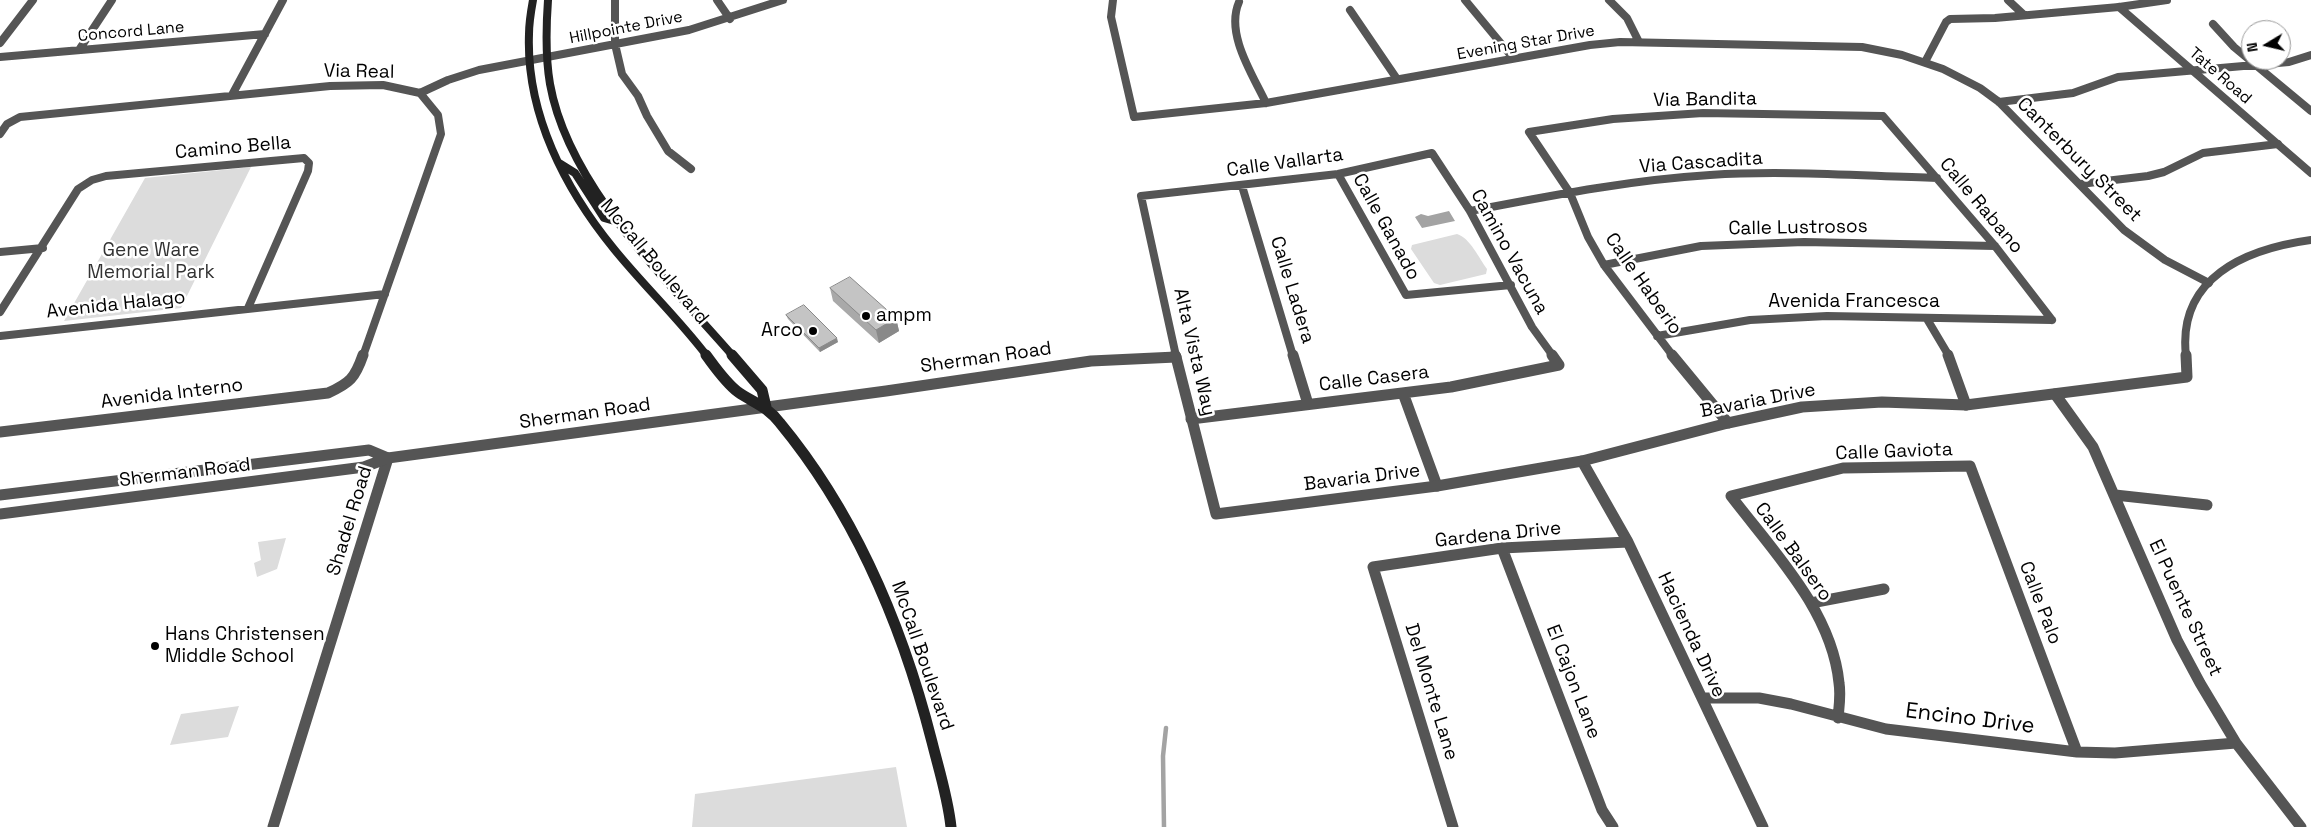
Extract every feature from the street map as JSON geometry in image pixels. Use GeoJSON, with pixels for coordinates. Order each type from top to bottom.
{"type":"FeatureCollection","features":[{"type":"Feature","properties":{"kind":"main road","name":"McCall Boulevard"},"geometry":{"type":"LineString","coordinates":[[534,0],[531,16],[530,60],[538,108],[558,162],[585,210],[624,261],[681,323],[737,391],[766,407],[801,451],[856,537],[875,574],[896,625],[928,724],[952,827]]}},
{"type":"Feature","properties":{"kind":"main road","name":"McCall Boulevard"},"geometry":{"type":"LineString","coordinates":[[548,0],[545,33],[549,79],[558,115],[587,177],[618,222],[762,390],[766,407]]}},
{"type":"Feature","properties":{"kind":"main road"},"geometry":{"type":"LineString","coordinates":[[558,162],[575,173],[604,218],[618,222]]}},
{"type":"Feature","properties":{"kind":"street"},"geometry":{"type":"LineString","coordinates":[[0,43],[33,0]]}},
{"type":"Feature","properties":{"kind":"street"},"geometry":{"type":"LineString","coordinates":[[79,50],[112,0]]}},
{"type":"Feature","properties":{"kind":"street"},"geometry":{"type":"LineString","coordinates":[[232,96],[283,0]]}},
{"type":"Feature","properties":{"kind":"street"},"geometry":{"type":"LineString","coordinates":[[615,0],[615,44],[622,74],[638,96],[647,116],[668,150],[690,169]]}},
{"type":"Feature","properties":{"kind":"street"},"geometry":{"type":"LineString","coordinates":[[717,0],[730,18]]}},
{"type":"Feature","properties":{"kind":"street","name":"Hillpointe Drive"},"geometry":{"type":"LineString","coordinates":[[420,93],[448,80],[479,70],[689,30],[783,0]]}},
{"type":"Feature","properties":{"kind":"street","name":"Evening Star Drive"},"geometry":{"type":"LineString","coordinates":[[1113,0],[1111,17],[1134,117],[1266,102],[1606,43],[1846,46],[1883,51],[1925,62]]}},
{"type":"Feature","properties":{"kind":"street"},"geometry":{"type":"LineString","coordinates":[[1465,0],[1513,58]]}},
{"type":"Feature","properties":{"kind":"street"},"geometry":{"type":"LineString","coordinates":[[1609,0],[1627,18],[1639,42]]}},
{"type":"Feature","properties":{"kind":"street"},"geometry":{"type":"LineString","coordinates":[[2008,0],[2024,15]]}},
{"type":"Feature","properties":{"kind":"street","name":"Tate Road"},"geometry":{"type":"LineString","coordinates":[[2112,0],[2311,173]]}},
{"type":"Feature","properties":{"kind":"street"},"geometry":{"type":"LineString","coordinates":[[1925,62],[1946,22],[1950,19],[2120,7],[2167,0]]}},
{"type":"Feature","properties":{"kind":"street"},"geometry":{"type":"LineString","coordinates":[[1239,2],[1235,17],[1237,31],[1253,78],[1266,102]]}},
{"type":"Feature","properties":{"kind":"street"},"geometry":{"type":"LineString","coordinates":[[1350,10],[1398,79]]}},
{"type":"Feature","properties":{"kind":"street"},"geometry":{"type":"LineString","coordinates":[[2213,24],[2241,53]]}},
{"type":"Feature","properties":{"kind":"street","name":"Concord Lane"},"geometry":{"type":"LineString","coordinates":[[0,57],[265,34]]}},
{"type":"Feature","properties":{"kind":"street"},"geometry":{"type":"LineString","coordinates":[[2291,61],[2311,55]]}},
{"type":"Feature","properties":{"kind":"street","name":"Canterbury Street"},"geometry":{"type":"LineString","coordinates":[[1925,62],[1962,78],[1999,102],[2124,230],[2165,260],[2209,283]]}},
{"type":"Feature","properties":{"kind":"street"},"geometry":{"type":"LineString","coordinates":[[1999,102],[2073,93],[2118,78],[2241,66]]}},
{"type":"Feature","properties":{"kind":"street"},"geometry":{"type":"LineString","coordinates":[[2262,70],[2311,111]]}},
{"type":"Feature","properties":{"kind":"street","name":"Via Real"},"geometry":{"type":"LineString","coordinates":[[0,134],[14,119],[232,96],[365,84],[382,85],[420,93],[438,116],[441,134],[358,368],[347,384]]}},
{"type":"Feature","properties":{"kind":"street","name":"Via Bandita"},"geometry":{"type":"LineString","coordinates":[[1529,132],[1613,119],[1703,113],[1883,116]]}},
{"type":"Feature","properties":{"kind":"street","name":"Calle Rabano"},"geometry":{"type":"LineString","coordinates":[[1883,116],[1995,246],[2052,320]]}},
{"type":"Feature","properties":{"kind":"street","name":"Calle Haberio"},"geometry":{"type":"LineString","coordinates":[[1529,132],[1570,193],[1588,237],[1604,264],[1657,336],[1728,423]]}},
{"type":"Feature","properties":{"kind":"street"},"geometry":{"type":"LineString","coordinates":[[2080,184],[2148,176],[2164,172],[2203,153],[2278,144]]}},
{"type":"Feature","properties":{"kind":"street","name":"Calle Vallarta"},"geometry":{"type":"LineString","coordinates":[[1141,196],[1338,174],[1432,153]]}},
{"type":"Feature","properties":{"kind":"street","name":"Camino Vacuna"},"geometry":{"type":"LineString","coordinates":[[1432,153],[1470,211],[1532,326],[1559,365]]}},
{"type":"Feature","properties":{"kind":"street","name":"Camino Bella"},"geometry":{"type":"LineString","coordinates":[[43,248],[78,189],[92,180],[106,176],[304,158],[309,163],[308,171],[248,308]]}},
{"type":"Feature","properties":{"kind":"street","name":"Calle Ganado"},"geometry":{"type":"LineString","coordinates":[[1338,174],[1406,295],[1511,285]]}},
{"type":"Feature","properties":{"kind":"street","name":"Via Cascadita"},"geometry":{"type":"LineString","coordinates":[[1470,211],[1570,193],[1679,177],[1745,174],[1937,178]]}},
{"type":"Feature","properties":{"kind":"street","name":"Calle Ladera"},"geometry":{"type":"LineString","coordinates":[[1242,186],[1308,404]]}},
{"type":"Feature","properties":{"kind":"street","name":"Alta Vista Way"},"geometry":{"type":"LineString","coordinates":[[1141,196],[1176,357],[1216,514]]}},
{"type":"Feature","properties":{"kind":"street","name":"Bavaria Drive"},"geometry":{"type":"LineString","coordinates":[[1216,514],[1437,486],[1582,461],[1728,423],[1802,407],[1882,402],[1966,405],[2187,377],[2186,328],[2193,305],[2209,283],[2228,265],[2250,253],[2275,245],[2311,240]]}},
{"type":"Feature","properties":{"kind":"street","name":"Calle Lustrosos"},"geometry":{"type":"LineString","coordinates":[[1604,264],[1701,246],[1804,242],[1995,246]]}},
{"type":"Feature","properties":{"kind":"street"},"geometry":{"type":"LineString","coordinates":[[0,252],[43,248]]}},
{"type":"Feature","properties":{"kind":"street"},"geometry":{"type":"LineString","coordinates":[[0,312],[43,248]]}},
{"type":"Feature","properties":{"kind":"street","name":"Avenida Halago"},"geometry":{"type":"LineString","coordinates":[[0,336],[385,294]]}},
{"type":"Feature","properties":{"kind":"street","name":"Avenida Francesca"},"geometry":{"type":"LineString","coordinates":[[1657,336],[1750,320],[1827,316],[2052,320]]}},
{"type":"Feature","properties":{"kind":"street"},"geometry":{"type":"LineString","coordinates":[[1927,319],[1950,358],[1966,405]]}},
{"type":"Feature","properties":{"kind":"street","name":"Sherman Road"},"geometry":{"type":"LineString","coordinates":[[0,514],[364,468],[388,458],[1091,361],[1176,357]]}},
{"type":"Feature","properties":{"kind":"street","name":"Calle Casera"},"geometry":{"type":"LineString","coordinates":[[1192,419],[1478,382],[1559,365]]}},
{"type":"Feature","properties":{"kind":"street","name":"Avenida Interno"},"geometry":{"type":"LineString","coordinates":[[0,432],[328,393],[347,384]]}},
{"type":"Feature","properties":{"kind":"street"},"geometry":{"type":"LineString","coordinates":[[1403,393],[1437,486]]}},
{"type":"Feature","properties":{"kind":"street","name":"El Puente Street"},"geometry":{"type":"LineString","coordinates":[[2055,394],[2093,447],[2177,640],[2236,743],[2301,827]]}},
{"type":"Feature","properties":{"kind":"street","name":"Shadel Road"},"geometry":{"type":"LineString","coordinates":[[0,495],[369,450],[388,458],[273,827]]}},
{"type":"Feature","properties":{"kind":"street","name":"Hacienda Drive"},"geometry":{"type":"LineString","coordinates":[[1582,461],[1628,542],[1763,827]]}},
{"type":"Feature","properties":{"kind":"street","name":"Calle Gaviota"},"geometry":{"type":"LineString","coordinates":[[1731,496],[1843,468],[1970,466]]}},
{"type":"Feature","properties":{"kind":"street","name":"Calle Palo"},"geometry":{"type":"LineString","coordinates":[[1970,466],[2077,752]]}},
{"type":"Feature","properties":{"kind":"street"},"geometry":{"type":"LineString","coordinates":[[2115,495],[2207,504]]}},
{"type":"Feature","properties":{"kind":"street","name":"Calle Balsero"},"geometry":{"type":"LineString","coordinates":[[1731,496],[1811,604],[1830,642],[1839,680],[1838,718]]}},
{"type":"Feature","properties":{"kind":"street","name":"Gardena Drive"},"geometry":{"type":"LineString","coordinates":[[1373,567],[1502,548],[1628,542]]}},
{"type":"Feature","properties":{"kind":"street","name":"El Cajon Lane"},"geometry":{"type":"LineString","coordinates":[[1502,548],[1602,810],[1613,827]]}},
{"type":"Feature","properties":{"kind":"street","name":"Del Monte Lane"},"geometry":{"type":"LineString","coordinates":[[1373,567],[1453,827]]}},
{"type":"Feature","properties":{"kind":"street"},"geometry":{"type":"LineString","coordinates":[[1811,604],[1884,589]]}},
{"type":"Feature","properties":{"kind":"street","name":"Encino Drive"},"geometry":{"type":"LineString","coordinates":[[1702,698],[1730,696],[1760,698],[1886,729],[2077,752],[2148,752],[2236,743]]}},
{"type":"Feature","properties":{"kind":"green space","name":"Gene Ware Memorial Park"},"geometry":{"type":"Polygon","coordinates":[[[251,167],[181,308],[64,321],[145,178],[251,167]]]}},
{"type":"Feature","properties":{"kind":"green space"},"geometry":{"type":"Polygon","coordinates":[[[1457,234],[1462,236],[1474,249],[1487,269],[1486,274],[1440,285],[1434,283],[1411,249],[1412,245],[1457,234]]]}},
{"type":"Feature","properties":{"kind":"green space"},"geometry":{"type":"Polygon","coordinates":[[[286,538],[277,569],[257,577],[254,563],[261,560],[258,542],[286,538]]]}},
{"type":"Feature","properties":{"kind":"green space"},"geometry":{"type":"Polygon","coordinates":[[[239,706],[228,737],[170,745],[181,714],[239,706]]]}},
{"type":"Feature","properties":{"kind":"green space"},"geometry":{"type":"Polygon","coordinates":[[[896,767],[907,827],[692,827],[695,794],[896,767]]]}},
{"type":"Feature","properties":{"kind":"shaded area"},"geometry":{"type":"Polygon","coordinates":[[[1449,211],[1455,221],[1422,228],[1415,217],[1421,214],[1428,216],[1449,211]]]}},
{"type":"Feature","properties":{"kind":"building"},"geometry":{"type":"Polygon","coordinates":[[[850,277],[896,318],[876,330],[830,288],[850,277]]]}},
{"type":"Feature","properties":{"kind":"building","name":"Arco"},"geometry":{"type":"Polygon","coordinates":[[[804,305],[837,338],[819,348],[786,315],[804,305]]]}},
{"type":"Feature","properties":{"kind":"waterway"},"geometry":{"type":"LineString","coordinates":[[1164,827],[1163,756],[1166,728]]}},
{"type":"Feature","properties":{"kind":"place","name":"ampm"},"geometry":{"type":"Point","coordinates":[866,316]}},
{"type":"Feature","properties":{"kind":"place","name":"Arco"},"geometry":{"type":"Point","coordinates":[813,331]}},
{"type":"Feature","properties":{"kind":"place","name":"Hans Christensen Middle School"},"geometry":{"type":"Point","coordinates":[155,646]}}]}
